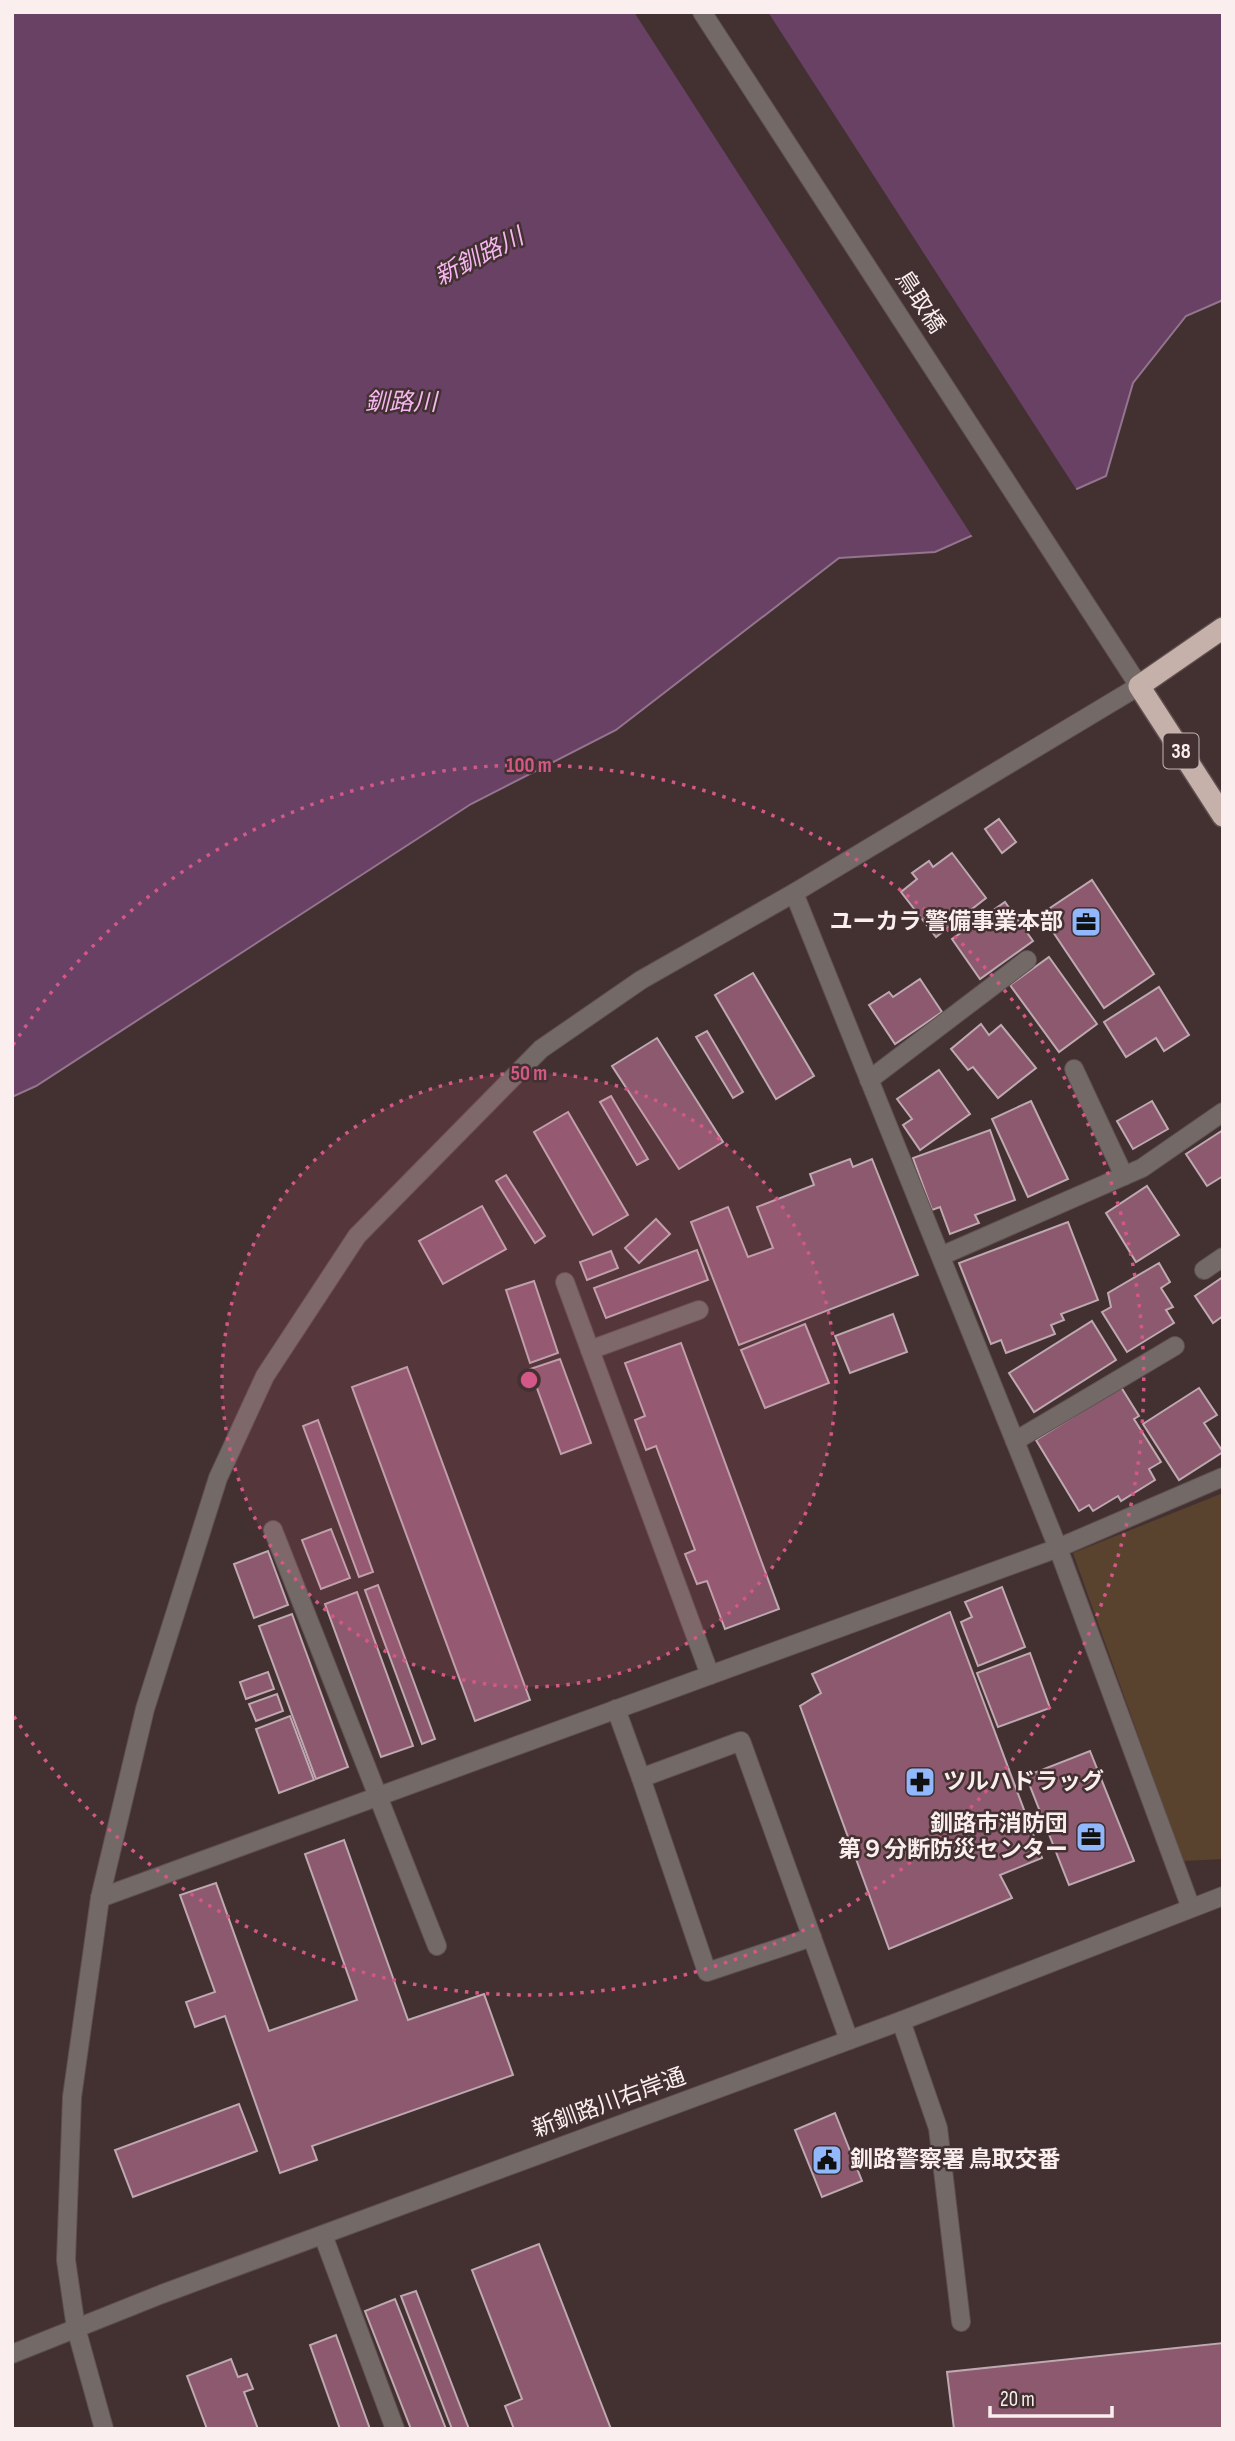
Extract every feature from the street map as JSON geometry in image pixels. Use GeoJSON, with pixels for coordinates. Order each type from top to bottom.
{"type":"FeatureCollection","features":[{"type":"Feature","properties":{"kind":"highway"},"geometry":{"type":"LineString","coordinates":[[1139,686],[1223,628]]}},
{"type":"Feature","properties":{"kind":"highway","name":"38"},"geometry":{"type":"LineString","coordinates":[[1139,686],[1223,816]]}},
{"type":"Feature","properties":{"kind":"street","name":"鳥取橋"},"geometry":{"type":"LineString","coordinates":[[702,12],[1139,686]]}},
{"type":"Feature","properties":{"kind":"street"},"geometry":{"type":"LineString","coordinates":[[104,2429],[76,2328],[66,2260],[72,2097],[100,1898],[145,1709],[218,1478],[265,1376],[357,1236],[541,1049],[641,980],[794,893],[1139,686]]}},
{"type":"Feature","properties":{"kind":"street"},"geometry":{"type":"LineString","coordinates":[[794,893],[1058,1548],[1191,1908]]}},
{"type":"Feature","properties":{"kind":"street"},"geometry":{"type":"LineString","coordinates":[[869,1080],[1027,960]]}},
{"type":"Feature","properties":{"kind":"street"},"geometry":{"type":"LineString","coordinates":[[1074,1069],[1124,1176]]}},
{"type":"Feature","properties":{"kind":"street"},"geometry":{"type":"LineString","coordinates":[[941,1256],[1142,1168],[1223,1112]]}},
{"type":"Feature","properties":{"kind":"street"},"geometry":{"type":"LineString","coordinates":[[1204,1270],[1223,1257]]}},
{"type":"Feature","properties":{"kind":"street"},"geometry":{"type":"LineString","coordinates":[[565,1282],[710,1675]]}},
{"type":"Feature","properties":{"kind":"street"},"geometry":{"type":"LineString","coordinates":[[590,1350],[699,1310]]}},
{"type":"Feature","properties":{"kind":"street"},"geometry":{"type":"LineString","coordinates":[[1015,1441],[1175,1346]]}},
{"type":"Feature","properties":{"kind":"street"},"geometry":{"type":"LineString","coordinates":[[100,1898],[1058,1548],[1223,1477]]}},
{"type":"Feature","properties":{"kind":"street"},"geometry":{"type":"LineString","coordinates":[[273,1530],[436,1946]]}},
{"type":"Feature","properties":{"kind":"street"},"geometry":{"type":"LineString","coordinates":[[616,1709],[707,1972],[812,1937]]}},
{"type":"Feature","properties":{"kind":"street"},"geometry":{"type":"LineString","coordinates":[[641,1778],[741,1741],[849,2040]]}},
{"type":"Feature","properties":{"kind":"street","name":"新釧路川右岸通"},"geometry":{"type":"LineString","coordinates":[[12,2354],[323,2235],[901,2021],[1223,1896]]}},
{"type":"Feature","properties":{"kind":"street"},"geometry":{"type":"LineString","coordinates":[[901,2021],[938,2128],[961,2322]]}},
{"type":"Feature","properties":{"kind":"street"},"geometry":{"type":"LineString","coordinates":[[323,2235],[395,2429]]}},
{"type":"Feature","properties":{"kind":"shaded area"},"geometry":{"type":"Polygon","coordinates":[[[1223,1493],[1223,1859],[1183,1861],[1073,1553],[1223,1493]]]}},
{"type":"Feature","properties":{"kind":"water","name":"釧路川"},"geometry":{"type":"Polygon","coordinates":[[[12,12],[1223,12],[1223,300],[1186,316],[1133,383],[1106,476],[935,552],[839,558],[616,730],[471,804],[36,1086],[12,1097],[12,12]]]}},
{"type":"Feature","properties":{"kind":"pier"},"geometry":{"type":"Polygon","coordinates":[[[634,12],[768,12],[1078,492],[974,539],[634,12]]]}},
{"type":"Feature","properties":{"kind":"building"},"geometry":{"type":"Polygon","coordinates":[[[999,819],[1016,842],[1002,853],[985,829],[999,819]]]}},
{"type":"Feature","properties":{"kind":"building"},"geometry":{"type":"Polygon","coordinates":[[[952,853],[986,898],[936,937],[901,892],[917,879],[912,873],[929,861],[933,867],[952,853]]]}},
{"type":"Feature","properties":{"kind":"building"},"geometry":{"type":"Polygon","coordinates":[[[1092,880],[1154,974],[1104,1008],[1041,914],[1092,880]]]}},
{"type":"Feature","properties":{"kind":"building"},"geometry":{"type":"Polygon","coordinates":[[[1005,902],[1033,941],[980,979],[952,939],[1005,902]]]}},
{"type":"Feature","properties":{"kind":"building"},"geometry":{"type":"Polygon","coordinates":[[[1049,957],[1097,1024],[1059,1052],[1010,985],[1049,957]]]}},
{"type":"Feature","properties":{"kind":"building"},"geometry":{"type":"Polygon","coordinates":[[[753,973],[814,1076],[776,1099],[715,995],[753,973]]]}},
{"type":"Feature","properties":{"kind":"building"},"geometry":{"type":"Polygon","coordinates":[[[920,979],[942,1012],[895,1044],[869,1005],[889,992],[893,997],[920,979]]]}},
{"type":"Feature","properties":{"kind":"building"},"geometry":{"type":"Polygon","coordinates":[[[1159,987],[1189,1035],[1164,1051],[1156,1038],[1126,1057],[1104,1022],[1159,987]]]}},
{"type":"Feature","properties":{"kind":"building"},"geometry":{"type":"Polygon","coordinates":[[[981,1024],[989,1035],[1001,1025],[1036,1068],[998,1098],[973,1067],[968,1070],[951,1049],[981,1024]]]}},
{"type":"Feature","properties":{"kind":"building"},"geometry":{"type":"Polygon","coordinates":[[[707,1031],[743,1092],[733,1098],[696,1037],[707,1031]]]}},
{"type":"Feature","properties":{"kind":"building"},"geometry":{"type":"Polygon","coordinates":[[[657,1038],[723,1142],[679,1169],[612,1066],[657,1038]]]}},
{"type":"Feature","properties":{"kind":"building"},"geometry":{"type":"Polygon","coordinates":[[[939,1070],[970,1114],[920,1150],[903,1125],[912,1119],[897,1099],[939,1070]]]}},
{"type":"Feature","properties":{"kind":"building"},"geometry":{"type":"Polygon","coordinates":[[[611,1096],[648,1159],[637,1165],[600,1102],[611,1096]]]}},
{"type":"Feature","properties":{"kind":"building"},"geometry":{"type":"Polygon","coordinates":[[[1031,1101],[1068,1179],[1028,1197],[992,1119],[1031,1101]]]}},
{"type":"Feature","properties":{"kind":"building"},"geometry":{"type":"Polygon","coordinates":[[[1152,1101],[1168,1129],[1133,1149],[1117,1121],[1152,1101]]]}},
{"type":"Feature","properties":{"kind":"building"},"geometry":{"type":"Polygon","coordinates":[[[568,1112],[628,1215],[593,1235],[534,1132],[568,1112]]]}},
{"type":"Feature","properties":{"kind":"building"},"geometry":{"type":"Polygon","coordinates":[[[990,1130],[1015,1200],[975,1215],[979,1223],[950,1234],[940,1207],[932,1210],[913,1158],[990,1130]]]}},
{"type":"Feature","properties":{"kind":"building"},"geometry":{"type":"Polygon","coordinates":[[[1223,1130],[1223,1176],[1207,1186],[1186,1154],[1223,1130]]]}},
{"type":"Feature","properties":{"kind":"building"},"geometry":{"type":"Polygon","coordinates":[[[850,1159],[853,1167],[872,1159],[918,1275],[739,1345],[691,1222],[728,1207],[748,1257],[773,1248],[757,1207],[814,1185],[810,1174],[850,1159]]]}},
{"type":"Feature","properties":{"kind":"building"},"geometry":{"type":"Polygon","coordinates":[[[506,1175],[545,1236],[535,1243],[496,1181],[506,1175]]]}},
{"type":"Feature","properties":{"kind":"building"},"geometry":{"type":"Polygon","coordinates":[[[1147,1186],[1179,1235],[1136,1262],[1106,1213],[1147,1186]]]}},
{"type":"Feature","properties":{"kind":"building"},"geometry":{"type":"Polygon","coordinates":[[[482,1206],[506,1249],[443,1284],[419,1241],[482,1206]]]}},
{"type":"Feature","properties":{"kind":"building"},"geometry":{"type":"Polygon","coordinates":[[[656,1219],[670,1234],[639,1263],[625,1248],[656,1219]]]}},
{"type":"Feature","properties":{"kind":"building"},"geometry":{"type":"Polygon","coordinates":[[[1068,1222],[1098,1300],[1061,1314],[1064,1320],[1051,1325],[1055,1334],[1006,1353],[1001,1340],[991,1344],[959,1263],[1068,1222]]]}},
{"type":"Feature","properties":{"kind":"building"},"geometry":{"type":"Polygon","coordinates":[[[697,1250],[708,1280],[606,1318],[594,1288],[697,1250]]]}},
{"type":"Feature","properties":{"kind":"building"},"geometry":{"type":"Polygon","coordinates":[[[611,1251],[618,1268],[587,1280],[580,1262],[611,1251]]]}},
{"type":"Feature","properties":{"kind":"building"},"geometry":{"type":"Polygon","coordinates":[[[1159,1263],[1170,1282],[1161,1288],[1173,1307],[1166,1310],[1174,1323],[1127,1352],[1102,1312],[1111,1307],[1108,1293],[1159,1263]]]}},
{"type":"Feature","properties":{"kind":"building"},"geometry":{"type":"Polygon","coordinates":[[[1223,1277],[1223,1316],[1213,1323],[1195,1296],[1223,1277]]]}},
{"type":"Feature","properties":{"kind":"building"},"geometry":{"type":"Polygon","coordinates":[[[534,1281],[558,1353],[530,1363],[506,1290],[534,1281]]]}},
{"type":"Feature","properties":{"kind":"building"},"geometry":{"type":"Polygon","coordinates":[[[893,1314],[907,1352],[850,1373],[835,1336],[893,1314]]]}},
{"type":"Feature","properties":{"kind":"building"},"geometry":{"type":"Polygon","coordinates":[[[1092,1321],[1116,1360],[1034,1412],[1009,1373],[1092,1321]]]}},
{"type":"Feature","properties":{"kind":"building"},"geometry":{"type":"Polygon","coordinates":[[[805,1324],[829,1383],[765,1408],[741,1350],[805,1324]]]}},
{"type":"Feature","properties":{"kind":"building"},"geometry":{"type":"Polygon","coordinates":[[[681,1343],[779,1609],[725,1629],[707,1581],[697,1584],[685,1554],[695,1550],[656,1446],[646,1450],[635,1420],[645,1416],[625,1363],[681,1343]]]}},
{"type":"Feature","properties":{"kind":"building"},"geometry":{"type":"Polygon","coordinates":[[[560,1359],[591,1443],[561,1454],[530,1369],[560,1359]]]}},
{"type":"Feature","properties":{"kind":"building"},"geometry":{"type":"Polygon","coordinates":[[[407,1367],[530,1700],[475,1721],[352,1387],[407,1367]]]}},
{"type":"Feature","properties":{"kind":"building"},"geometry":{"type":"Polygon","coordinates":[[[1121,1387],[1139,1416],[1134,1419],[1161,1462],[1149,1469],[1155,1480],[1121,1501],[1118,1496],[1093,1511],[1089,1505],[1079,1511],[1036,1440],[1121,1387]]]}},
{"type":"Feature","properties":{"kind":"building"},"geometry":{"type":"Polygon","coordinates":[[[1199,1388],[1217,1415],[1204,1423],[1223,1452],[1179,1480],[1143,1424],[1199,1388]]]}},
{"type":"Feature","properties":{"kind":"building"},"geometry":{"type":"Polygon","coordinates":[[[318,1420],[373,1572],[359,1577],[303,1426],[318,1420]]]}},
{"type":"Feature","properties":{"kind":"building"},"geometry":{"type":"Polygon","coordinates":[[[331,1529],[350,1578],[321,1589],[302,1540],[331,1529]]]}},
{"type":"Feature","properties":{"kind":"building"},"geometry":{"type":"Polygon","coordinates":[[[268,1551],[288,1605],[254,1618],[234,1564],[268,1551]]]}},
{"type":"Feature","properties":{"kind":"building"},"geometry":{"type":"Polygon","coordinates":[[[378,1585],[435,1739],[422,1744],[365,1590],[378,1585]]]}},
{"type":"Feature","properties":{"kind":"building"},"geometry":{"type":"Polygon","coordinates":[[[1002,1587],[1025,1647],[978,1666],[961,1622],[972,1617],[965,1602],[1002,1587]]]}},
{"type":"Feature","properties":{"kind":"building"},"geometry":{"type":"Polygon","coordinates":[[[357,1592],[413,1746],[381,1757],[325,1604],[357,1592]]]}},
{"type":"Feature","properties":{"kind":"building","name":"ツルハドラッグ"},"geometry":{"type":"Polygon","coordinates":[[[950,1612],[1042,1858],[1000,1875],[1012,1898],[889,1949],[800,1706],[821,1693],[812,1674],[950,1612]]]}},
{"type":"Feature","properties":{"kind":"building"},"geometry":{"type":"Polygon","coordinates":[[[292,1614],[348,1767],[316,1779],[259,1626],[292,1614]]]}},
{"type":"Feature","properties":{"kind":"building"},"geometry":{"type":"Polygon","coordinates":[[[1030,1653],[1050,1708],[998,1727],[977,1673],[1030,1653]]]}},
{"type":"Feature","properties":{"kind":"building"},"geometry":{"type":"Polygon","coordinates":[[[268,1672],[274,1689],[246,1699],[240,1682],[268,1672]]]}},
{"type":"Feature","properties":{"kind":"building"},"geometry":{"type":"Polygon","coordinates":[[[277,1694],[283,1711],[256,1721],[249,1704],[277,1694]]]}},
{"type":"Feature","properties":{"kind":"building"},"geometry":{"type":"Polygon","coordinates":[[[290,1716],[314,1780],[279,1793],[256,1729],[290,1716]]]}},
{"type":"Feature","properties":{"kind":"building"},"geometry":{"type":"Polygon","coordinates":[[[1090,1751],[1134,1861],[1069,1885],[1026,1776],[1090,1751]]]}},
{"type":"Feature","properties":{"kind":"building"},"geometry":{"type":"Polygon","coordinates":[[[344,1840],[408,2020],[484,1994],[513,2075],[312,2146],[317,2160],[280,2173],[225,2016],[195,2027],[186,2002],[215,1992],[180,1895],[216,1883],[269,2031],[357,2000],[305,1854],[344,1840]]]}},
{"type":"Feature","properties":{"kind":"building"},"geometry":{"type":"Polygon","coordinates":[[[239,2104],[257,2151],[133,2197],[115,2150],[239,2104]]]}},
{"type":"Feature","properties":{"kind":"building"},"geometry":{"type":"Polygon","coordinates":[[[835,2113],[862,2181],[822,2197],[795,2130],[835,2113]]]}},
{"type":"Feature","properties":{"kind":"building"},"geometry":{"type":"Polygon","coordinates":[[[539,2244],[611,2429],[514,2429],[505,2406],[522,2399],[472,2270],[539,2244]]]}},
{"type":"Feature","properties":{"kind":"building"},"geometry":{"type":"Polygon","coordinates":[[[416,2291],[469,2429],[452,2429],[401,2296],[416,2291]]]}},
{"type":"Feature","properties":{"kind":"building"},"geometry":{"type":"Polygon","coordinates":[[[395,2299],[446,2429],[411,2429],[365,2311],[395,2299]]]}},
{"type":"Feature","properties":{"kind":"building"},"geometry":{"type":"Polygon","coordinates":[[[336,2335],[370,2429],[340,2429],[310,2345],[336,2335]]]}},
{"type":"Feature","properties":{"kind":"building"},"geometry":{"type":"Polygon","coordinates":[[[1223,2343],[1223,2429],[954,2429],[947,2372],[1223,2343]]]}},
{"type":"Feature","properties":{"kind":"building"},"geometry":{"type":"Polygon","coordinates":[[[231,2359],[238,2377],[247,2374],[253,2389],[244,2392],[258,2429],[207,2429],[187,2376],[231,2359]]]}},
{"type":"Feature","properties":{"kind":"place","name":"ユーカラ 警備事業本部"},"geometry":{"type":"Point","coordinates":[1086,922]}},
{"type":"Feature","properties":{"kind":"place","name":"ツルハドラッグ"},"geometry":{"type":"Point","coordinates":[920,1782]}},
{"type":"Feature","properties":{"kind":"place","name":"釧路市消防団 第９分断防災センター"},"geometry":{"type":"Point","coordinates":[1091,1837]}},
{"type":"Feature","properties":{"kind":"place","name":"釧路警察署 鳥取交番"},"geometry":{"type":"Point","coordinates":[827,2160]}},
{"type":"Feature","properties":{"kind":"water label","name":"新釧路川"},"geometry":{"type":"Point","coordinates":[479,257]}}]}
